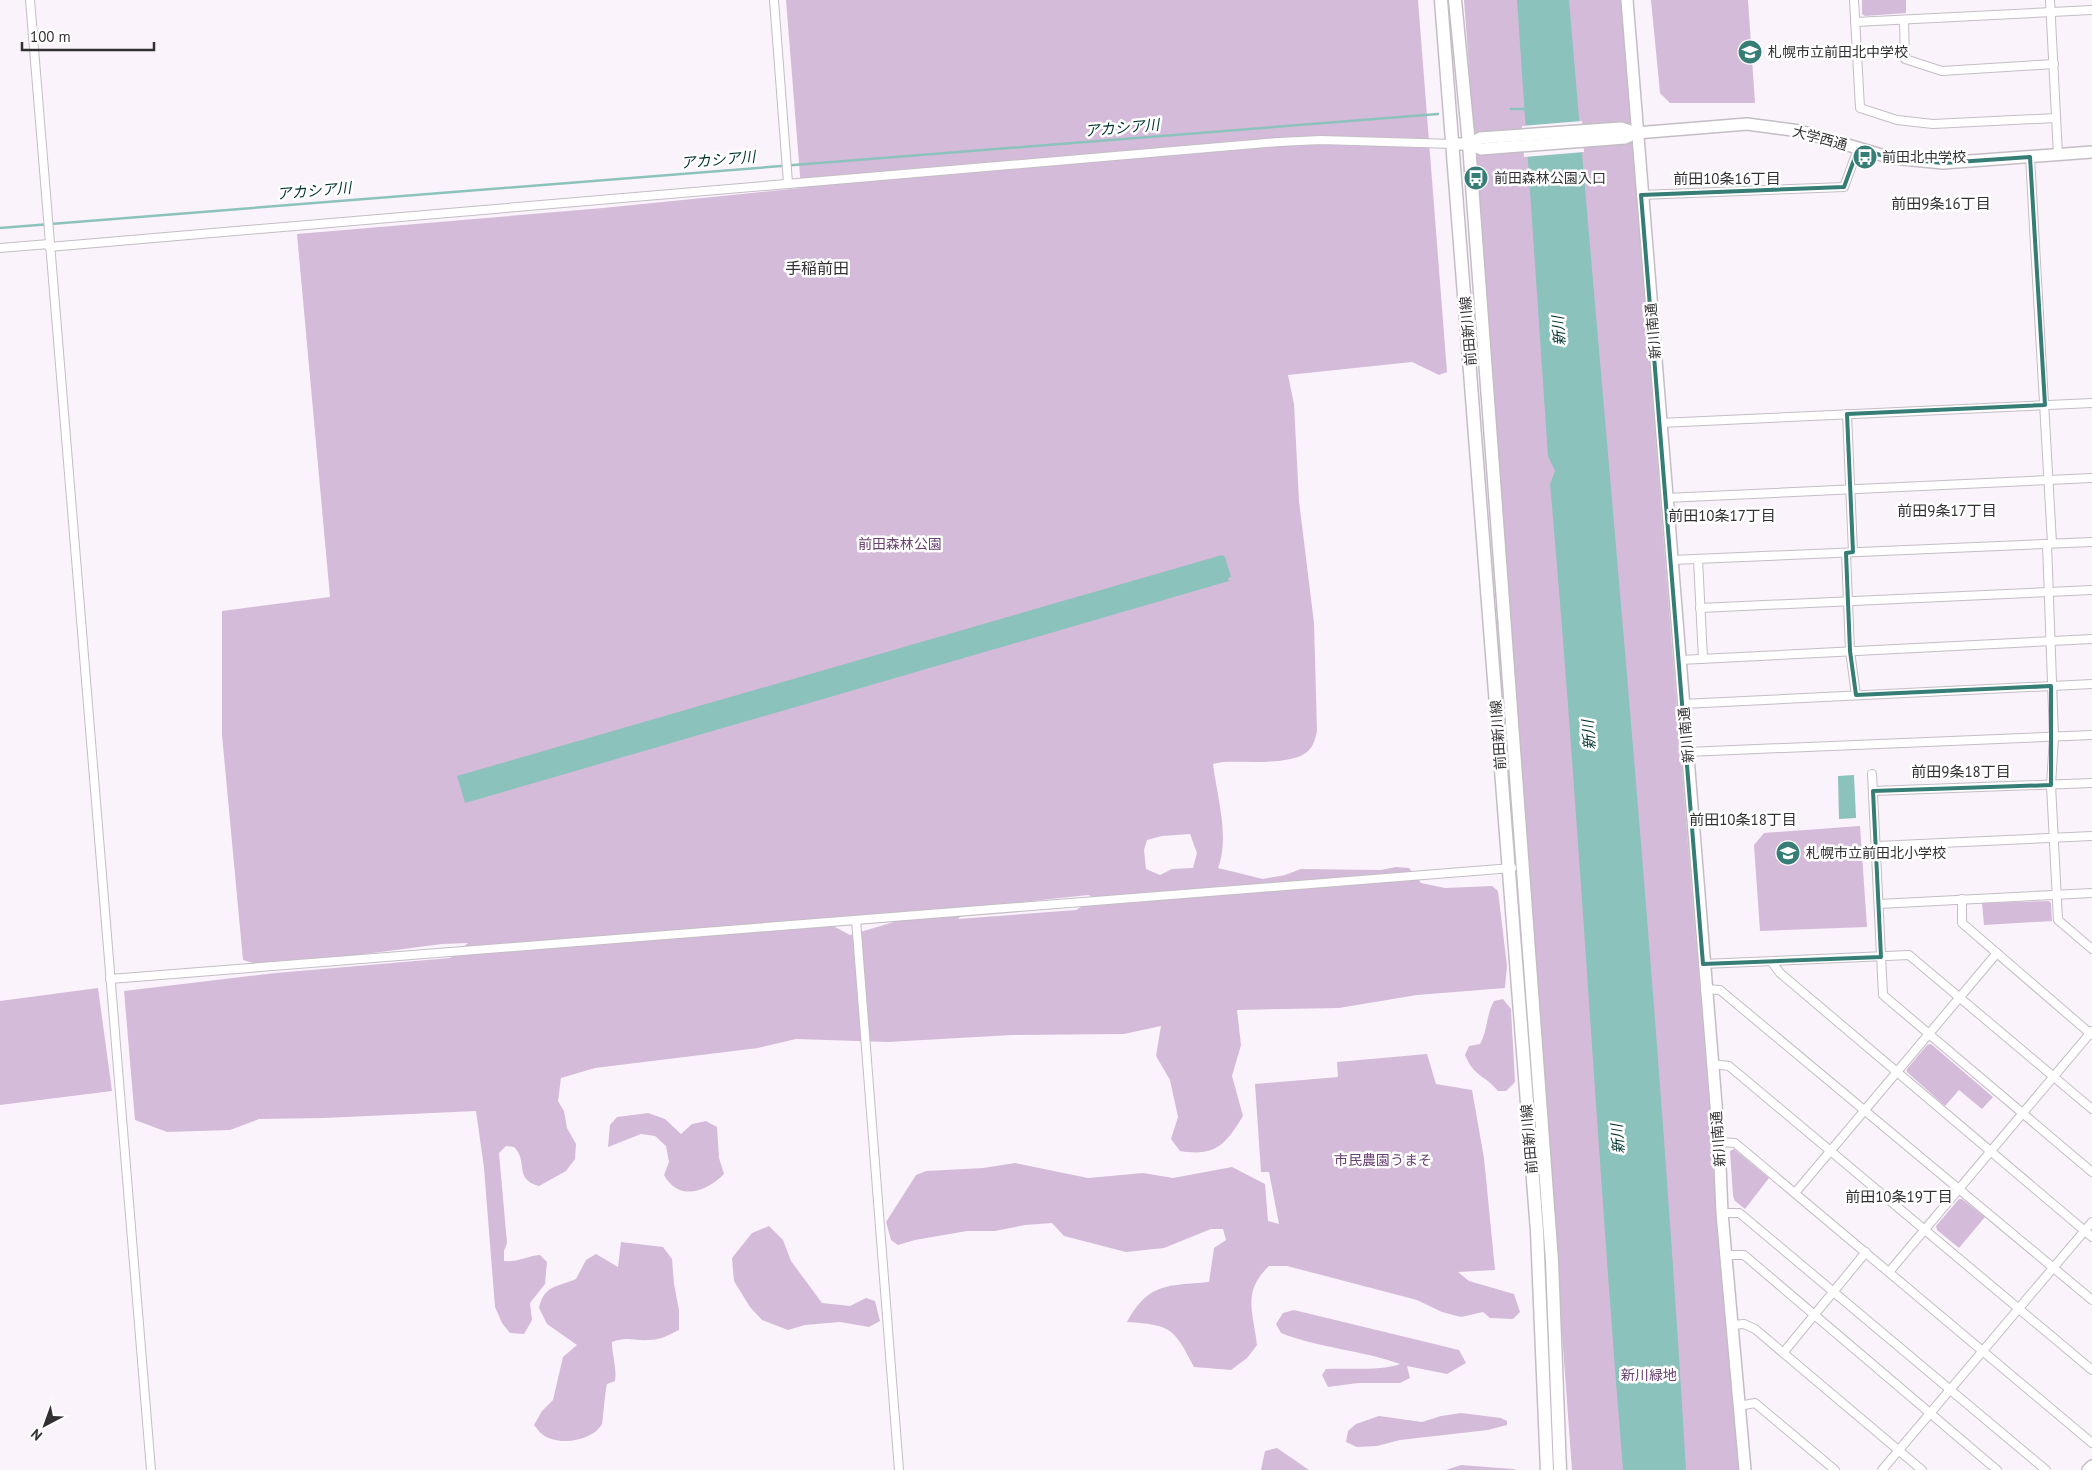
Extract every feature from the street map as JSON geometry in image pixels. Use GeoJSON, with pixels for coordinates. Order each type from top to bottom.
{"type":"FeatureCollection","features":[{"type":"Feature","properties":{"kind":"main road","name":"前田新川線"},"geometry":{"type":"LineString","coordinates":[[1442,0],[1537,1231],[1548,1470]]}},
{"type":"Feature","properties":{"kind":"main road","name":"前田新川線"},"geometry":{"type":"LineString","coordinates":[[1455,0],[1476,144],[1522,867],[1552,1261],[1560,1470]]}},
{"type":"Feature","properties":{"kind":"street"},"geometry":{"type":"LineString","coordinates":[[30,0],[151,1470]]}},
{"type":"Feature","properties":{"kind":"street"},"geometry":{"type":"LineString","coordinates":[[774,0],[787,180]]}},
{"type":"Feature","properties":{"kind":"street","name":"新川南通"},"geometry":{"type":"LineString","coordinates":[[1627,0],[1636,133],[1719,1142],[1722,1214],[1745,1470]]}},
{"type":"Feature","properties":{"kind":"street"},"geometry":{"type":"LineString","coordinates":[[1854,0],[1860,108],[1897,120],[1933,124],[2056,118]]}},
{"type":"Feature","properties":{"kind":"street"},"geometry":{"type":"LineString","coordinates":[[2050,0],[2058,155]]}},
{"type":"Feature","properties":{"kind":"street"},"geometry":{"type":"LineString","coordinates":[[1855,22],[2092,10]]}},
{"type":"Feature","properties":{"kind":"street"},"geometry":{"type":"LineString","coordinates":[[1904,20],[1905,59],[1942,71],[2054,64]]}},
{"type":"Feature","properties":{"kind":"street","name":"大学西通"},"geometry":{"type":"LineString","coordinates":[[1453,144],[1476,144],[1747,124],[1800,131],[1892,158],[1943,163],[2092,152]]}},
{"type":"Feature","properties":{"kind":"street"},"geometry":{"type":"LineString","coordinates":[[0,248],[787,180],[1279,142],[1321,140],[1453,144]]}},
{"type":"Feature","properties":{"kind":"street"},"geometry":{"type":"LineString","coordinates":[[1642,195],[1844,187],[1858,149]]}},
{"type":"Feature","properties":{"kind":"street"},"geometry":{"type":"LineString","coordinates":[[2030,157],[2050,480],[2048,592],[2054,737],[2051,784],[2058,920],[2092,949]]}},
{"type":"Feature","properties":{"kind":"street"},"geometry":{"type":"LineString","coordinates":[[1660,423],[2092,403]]}},
{"type":"Feature","properties":{"kind":"street"},"geometry":{"type":"LineString","coordinates":[[1848,414],[1848,601],[1850,651],[1856,696]]}},
{"type":"Feature","properties":{"kind":"street"},"geometry":{"type":"LineString","coordinates":[[1666,498],[2092,478]]}},
{"type":"Feature","properties":{"kind":"street"},"geometry":{"type":"LineString","coordinates":[[1672,560],[2092,542]]}},
{"type":"Feature","properties":{"kind":"street"},"geometry":{"type":"LineString","coordinates":[[1698,559],[1703,659]]}},
{"type":"Feature","properties":{"kind":"street"},"geometry":{"type":"LineString","coordinates":[[1700,608],[2092,590]]}},
{"type":"Feature","properties":{"kind":"street"},"geometry":{"type":"LineString","coordinates":[[1680,660],[2092,639]]}},
{"type":"Feature","properties":{"kind":"street"},"geometry":{"type":"LineString","coordinates":[[1683,704],[2092,684]]}},
{"type":"Feature","properties":{"kind":"street"},"geometry":{"type":"LineString","coordinates":[[1687,752],[2092,735]]}},
{"type":"Feature","properties":{"kind":"street"},"geometry":{"type":"LineString","coordinates":[[1872,774],[1883,995],[2092,1172]]}},
{"type":"Feature","properties":{"kind":"street"},"geometry":{"type":"LineString","coordinates":[[1873,791],[2092,783]]}},
{"type":"Feature","properties":{"kind":"street"},"geometry":{"type":"LineString","coordinates":[[1877,846],[2092,836]]}},
{"type":"Feature","properties":{"kind":"street"},"geometry":{"type":"LineString","coordinates":[[110,980],[1522,867]]}},
{"type":"Feature","properties":{"kind":"street"},"geometry":{"type":"LineString","coordinates":[[1879,904],[2092,893]]}},
{"type":"Feature","properties":{"kind":"street"},"geometry":{"type":"LineString","coordinates":[[1889,1272],[2091,1033],[1962,923],[1962,899]]}},
{"type":"Feature","properties":{"kind":"street"},"geometry":{"type":"LineString","coordinates":[[856,920],[899,1470]]}},
{"type":"Feature","properties":{"kind":"street"},"geometry":{"type":"LineString","coordinates":[[1795,1192],[1997,954]]}},
{"type":"Feature","properties":{"kind":"street"},"geometry":{"type":"LineString","coordinates":[[1703,964],[1909,955],[2092,1109]]}},
{"type":"Feature","properties":{"kind":"street"},"geometry":{"type":"LineString","coordinates":[[1771,961],[1780,973],[2092,1237]]}},
{"type":"Feature","properties":{"kind":"street"},"geometry":{"type":"LineString","coordinates":[[1705,989],[1720,990],[2092,1300]]}},
{"type":"Feature","properties":{"kind":"street"},"geometry":{"type":"LineString","coordinates":[[1712,1064],[1730,1066],[2092,1370]]}},
{"type":"Feature","properties":{"kind":"street"},"geometry":{"type":"LineString","coordinates":[[1719,1142],[1735,1142],[2092,1442]]}},
{"type":"Feature","properties":{"kind":"street"},"geometry":{"type":"LineString","coordinates":[[1722,1214],[1739,1213],[1744,1216],[2046,1470]]}},
{"type":"Feature","properties":{"kind":"street"},"geometry":{"type":"LineString","coordinates":[[1882,1470],[2092,1222]]}},
{"type":"Feature","properties":{"kind":"street"},"geometry":{"type":"LineString","coordinates":[[1783,1353],[1866,1252]]}},
{"type":"Feature","properties":{"kind":"street"},"geometry":{"type":"LineString","coordinates":[[1726,1255],[1744,1255],[1997,1470]]}},
{"type":"Feature","properties":{"kind":"street"},"geometry":{"type":"LineString","coordinates":[[1733,1326],[1744,1324],[1751,1327],[1922,1470]]}},
{"type":"Feature","properties":{"kind":"street"},"geometry":{"type":"LineString","coordinates":[[1739,1406],[1755,1403],[1835,1470]]}},
{"type":"Feature","properties":{"kind":"street"},"geometry":{"type":"LineString","coordinates":[[2088,1470],[2092,1466]]}},
{"type":"Feature","properties":{"kind":"highlighted area"},"geometry":{"type":"Polygon","coordinates":[[[1858,149],[1892,158],[1943,163],[2030,157],[2045,405],[1847,414],[1853,552],[1846,553],[1850,651],[1856,695],[2051,686],[2051,785],[1873,791],[1881,957],[1703,964],[1641,195],[1844,187],[1858,149]]]}},
{"type":"Feature","properties":{"kind":"green space","name":"前田森林公園"},"geometry":{"type":"Polygon","coordinates":[[[786,0],[1418,0],[1447,372],[1439,375],[1412,362],[1288,375],[1294,404],[1299,501],[1314,623],[1317,731],[1310,750],[1287,760],[1213,764],[1223,830],[1223,843],[1218,868],[1263,879],[1285,875],[1301,869],[1381,870],[1396,867],[1409,868],[1421,883],[1445,888],[1492,886],[1498,891],[1507,966],[1505,988],[1417,995],[1339,1008],[1237,1010],[1241,1045],[1232,1076],[1243,1116],[1225,1141],[1211,1150],[1203,1152],[1180,1151],[1171,1139],[1178,1117],[1170,1080],[1156,1056],[1161,1026],[1124,1034],[1012,1035],[888,1042],[796,1039],[758,1048],[595,1068],[561,1078],[558,1101],[564,1111],[567,1128],[576,1144],[575,1159],[566,1171],[539,1186],[526,1179],[521,1158],[514,1147],[506,1146],[499,1153],[507,1243],[504,1251],[504,1261],[540,1255],[547,1262],[545,1284],[530,1303],[532,1320],[524,1334],[510,1333],[502,1323],[495,1307],[484,1168],[476,1111],[259,1119],[230,1130],[167,1132],[135,1120],[124,991],[276,973],[450,958],[468,943],[442,944],[266,967],[243,960],[222,735],[222,611],[330,597],[297,234],[603,208],[801,188],[786,0]],[[1190,834],[1162,836],[1147,840],[1144,850],[1146,869],[1160,875],[1172,869],[1193,868],[1197,853],[1190,834]],[[1088,895],[969,908],[958,919],[1076,910],[1096,898],[1088,895]],[[888,916],[820,926],[835,927],[850,935],[894,922],[888,916]]]}},
{"type":"Feature","properties":{"kind":"green space","name":"新川緑地"},"geometry":{"type":"Polygon","coordinates":[[[1464,0],[1623,0],[1664,551],[1739,1470],[1572,1470],[1464,0]]]}},
{"type":"Feature","properties":{"kind":"green space"},"geometry":{"type":"Polygon","coordinates":[[[1651,0],[1748,0],[1755,103],[1670,103],[1660,93],[1651,0]]]}},
{"type":"Feature","properties":{"kind":"green space"},"geometry":{"type":"Polygon","coordinates":[[[1862,0],[1906,0],[1906,13],[1865,16],[1862,14],[1862,0]]]}},
{"type":"Feature","properties":{"kind":"green space"},"geometry":{"type":"Polygon","coordinates":[[[1860,826],[1867,927],[1760,931],[1754,845],[1764,833],[1860,826]]]}},
{"type":"Feature","properties":{"kind":"green space"},"geometry":{"type":"Polygon","coordinates":[[[2049,901],[2051,903],[2052,921],[1984,925],[1982,903],[2049,901]]]}},
{"type":"Feature","properties":{"kind":"green space"},"geometry":{"type":"Polygon","coordinates":[[[98,988],[112,1091],[0,1105],[0,1001],[98,988]]]}},
{"type":"Feature","properties":{"kind":"green space"},"geometry":{"type":"Polygon","coordinates":[[[1503,999],[1511,1009],[1515,1082],[1506,1091],[1498,1091],[1472,1068],[1465,1055],[1469,1046],[1480,1044],[1494,1001],[1503,999]]]}},
{"type":"Feature","properties":{"kind":"green space"},"geometry":{"type":"Polygon","coordinates":[[[1931,1044],[1993,1097],[1982,1109],[1959,1090],[1945,1106],[1907,1072],[1907,1069],[1927,1045],[1931,1044]]]}},
{"type":"Feature","properties":{"kind":"green space","name":"市民農園うまそ"},"geometry":{"type":"Polygon","coordinates":[[[1427,1054],[1436,1084],[1472,1090],[1484,1158],[1495,1270],[1458,1272],[1469,1281],[1514,1294],[1520,1312],[1513,1319],[1490,1318],[1483,1312],[1461,1317],[1442,1312],[1417,1300],[1287,1266],[1269,1266],[1261,1275],[1252,1293],[1251,1302],[1257,1345],[1247,1358],[1231,1370],[1194,1367],[1181,1344],[1169,1331],[1153,1325],[1127,1322],[1143,1299],[1161,1288],[1209,1282],[1214,1248],[1226,1240],[1223,1229],[1211,1229],[1164,1248],[1126,1252],[1064,1236],[1052,1223],[1025,1225],[995,1231],[967,1231],[915,1240],[898,1245],[891,1240],[886,1222],[916,1175],[926,1171],[983,1168],[1015,1163],[1088,1178],[1143,1173],[1173,1178],[1232,1167],[1265,1184],[1268,1221],[1279,1224],[1269,1172],[1261,1172],[1255,1084],[1338,1077],[1337,1062],[1427,1054]]]}},
{"type":"Feature","properties":{"kind":"green space"},"geometry":{"type":"Polygon","coordinates":[[[648,1113],[665,1119],[681,1134],[692,1124],[706,1121],[717,1127],[719,1158],[724,1174],[709,1186],[693,1191],[685,1191],[677,1189],[664,1175],[669,1162],[666,1146],[655,1136],[641,1134],[608,1147],[610,1125],[617,1117],[648,1113]]]}},
{"type":"Feature","properties":{"kind":"green space"},"geometry":{"type":"Polygon","coordinates":[[[1734,1149],[1769,1178],[1745,1209],[1735,1201],[1733,1196],[1730,1151],[1734,1149]]]}},
{"type":"Feature","properties":{"kind":"green space"},"geometry":{"type":"Polygon","coordinates":[[[1959,1199],[1962,1199],[1985,1217],[1959,1248],[1937,1230],[1936,1226],[1959,1199]]]}},
{"type":"Feature","properties":{"kind":"green space"},"geometry":{"type":"Polygon","coordinates":[[[769,1226],[783,1240],[791,1261],[822,1303],[850,1306],[866,1298],[875,1301],[880,1321],[869,1327],[840,1322],[805,1325],[788,1330],[762,1320],[750,1307],[734,1281],[732,1258],[752,1233],[769,1226]]]}},
{"type":"Feature","properties":{"kind":"green space"},"geometry":{"type":"Polygon","coordinates":[[[621,1242],[663,1247],[672,1259],[679,1310],[679,1330],[656,1339],[626,1339],[612,1342],[615,1381],[607,1384],[602,1424],[591,1435],[583,1438],[565,1441],[549,1438],[534,1425],[542,1411],[553,1400],[563,1357],[577,1345],[547,1324],[539,1308],[541,1300],[552,1288],[576,1279],[586,1260],[596,1254],[618,1267],[621,1242]]]}},
{"type":"Feature","properties":{"kind":"green space"},"geometry":{"type":"Polygon","coordinates":[[[1294,1310],[1459,1350],[1466,1363],[1447,1374],[1407,1366],[1410,1378],[1400,1383],[1358,1383],[1328,1387],[1322,1375],[1326,1369],[1374,1368],[1400,1364],[1281,1333],[1276,1324],[1283,1313],[1294,1310]]]}},
{"type":"Feature","properties":{"kind":"green space"},"geometry":{"type":"Polygon","coordinates":[[[1461,1413],[1501,1418],[1507,1421],[1507,1425],[1488,1430],[1400,1440],[1377,1446],[1357,1447],[1346,1442],[1348,1431],[1356,1424],[1379,1416],[1422,1422],[1441,1416],[1461,1413]]]}},
{"type":"Feature","properties":{"kind":"green space"},"geometry":{"type":"Polygon","coordinates":[[[1277,1448],[1309,1470],[1261,1470],[1265,1451],[1277,1448]]]}},
{"type":"Feature","properties":{"kind":"green space"},"geometry":{"type":"Polygon","coordinates":[[[1461,1465],[1513,1469],[1517,1470],[1446,1470],[1461,1465]]]}},
{"type":"Feature","properties":{"kind":"water","name":"新川"},"geometry":{"type":"Polygon","coordinates":[[[1517,0],[1569,0],[1647,918],[1686,1470],[1623,1470],[1570,730],[1550,484],[1555,471],[1548,456],[1517,0]]]}},
{"type":"Feature","properties":{"kind":"water"},"geometry":{"type":"Polygon","coordinates":[[[1222,555],[1225,557],[1231,577],[1228,578],[1229,581],[465,803],[457,776],[1222,555]]]}},
{"type":"Feature","properties":{"kind":"water"},"geometry":{"type":"Polygon","coordinates":[[[1854,775],[1856,818],[1839,819],[1838,776],[1854,775]]]}},
{"type":"Feature","properties":{"kind":"pier"},"geometry":{"type":"Polygon","coordinates":[[[1582,121],[1584,152],[1524,157],[1522,126],[1582,121]]]}},
{"type":"Feature","properties":{"kind":"waterway","name":"アカシア川"},"geometry":{"type":"LineString","coordinates":[[1511,109],[1524,109]]}},
{"type":"Feature","properties":{"kind":"waterway","name":"アカシア川"},"geometry":{"type":"LineString","coordinates":[[0,228],[1438,114]]}},
{"type":"Feature","properties":{"kind":"place","name":"札幌市立前田北中学校"},"geometry":{"type":"Point","coordinates":[1750,52]}},
{"type":"Feature","properties":{"kind":"place","name":"前田北中学校"},"geometry":{"type":"Point","coordinates":[1865,157]}},
{"type":"Feature","properties":{"kind":"place","name":"前田森林公園入口"},"geometry":{"type":"Point","coordinates":[1476,178]}},
{"type":"Feature","properties":{"kind":"place","name":"札幌市立前田北小学校"},"geometry":{"type":"Point","coordinates":[1788,853]}},
{"type":"Feature","properties":{"kind":"district","name":"前田10条16丁目"},"geometry":{"type":"Point","coordinates":[1727,179]}},
{"type":"Feature","properties":{"kind":"district","name":"前田9条16丁目"},"geometry":{"type":"Point","coordinates":[1941,204]}},
{"type":"Feature","properties":{"kind":"district","name":"手稲前田"},"geometry":{"type":"Point","coordinates":[817,268]}},
{"type":"Feature","properties":{"kind":"district","name":"前田9条17丁目"},"geometry":{"type":"Point","coordinates":[1947,511]}},
{"type":"Feature","properties":{"kind":"district","name":"前田10条17丁目"},"geometry":{"type":"Point","coordinates":[1722,516]}},
{"type":"Feature","properties":{"kind":"district","name":"前田9条18丁目"},"geometry":{"type":"Point","coordinates":[1961,772]}},
{"type":"Feature","properties":{"kind":"district","name":"前田10条18丁目"},"geometry":{"type":"Point","coordinates":[1743,820]}},
{"type":"Feature","properties":{"kind":"district","name":"前田10条19丁目"},"geometry":{"type":"Point","coordinates":[1899,1197]}}]}
